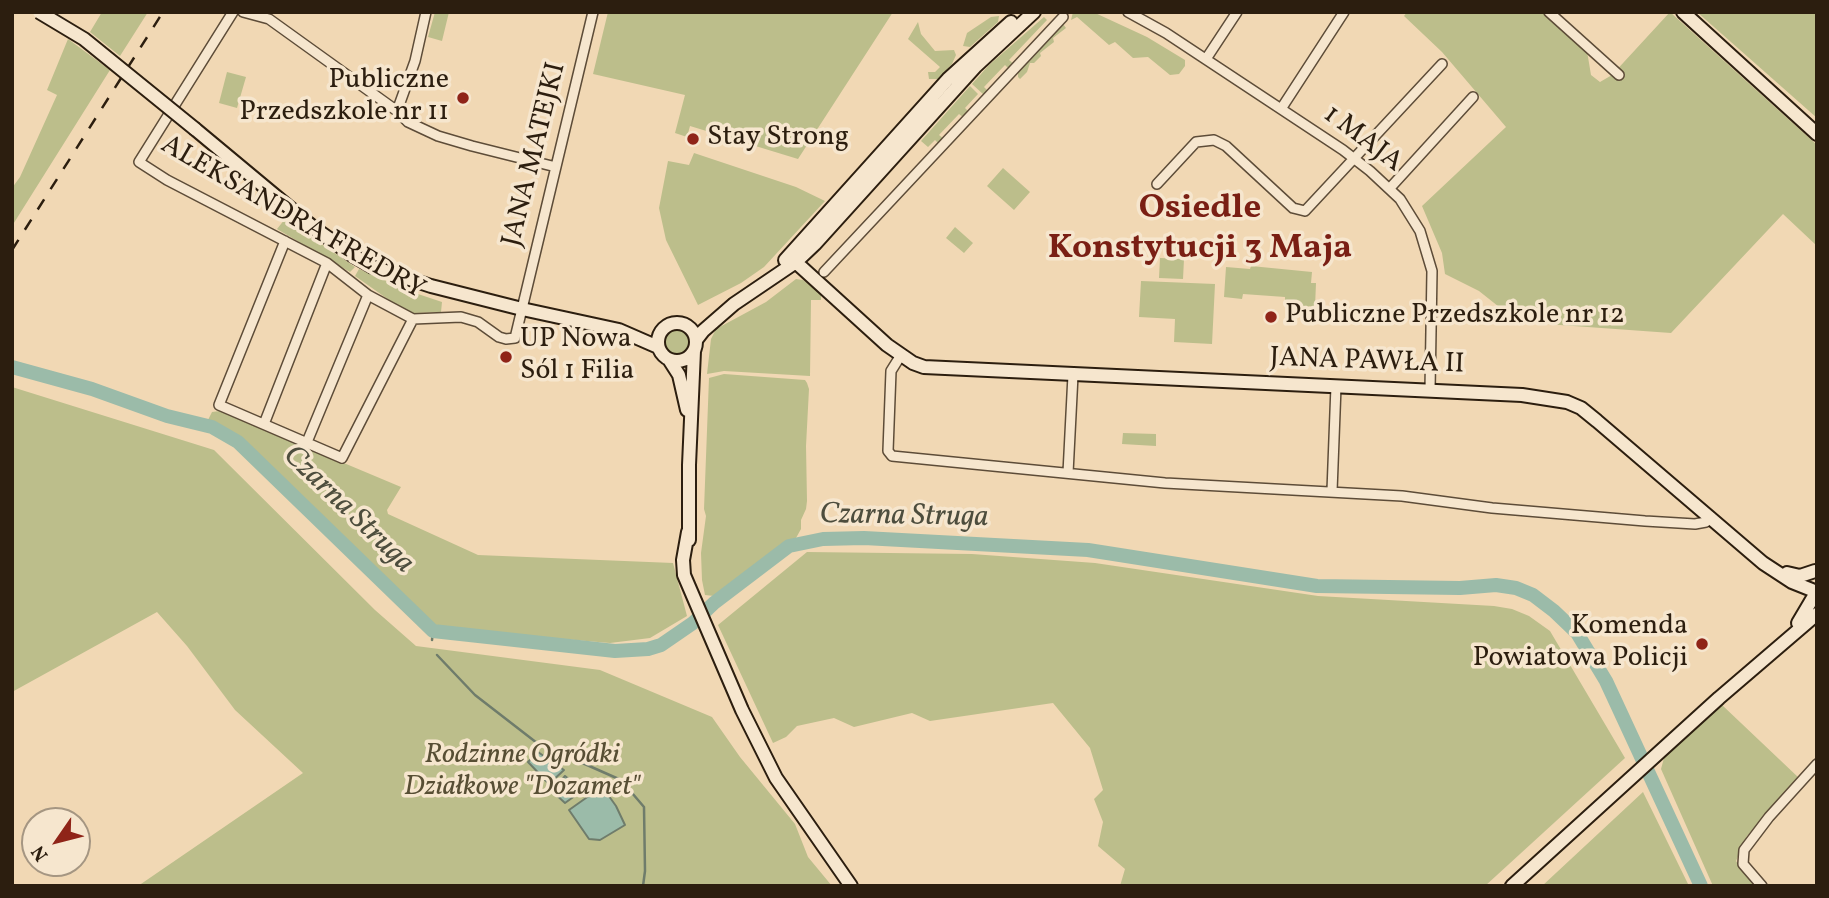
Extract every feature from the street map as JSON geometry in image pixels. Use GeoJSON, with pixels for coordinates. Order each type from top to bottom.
{"type":"FeatureCollection","features":[{"type":"Feature","properties":{"kind":"street"},"geometry":{"type":"LineString","coordinates":[[39,12],[84,39],[314,228],[352,256],[373,267],[413,281],[522,309],[619,330],[651,331],[675,323],[686,325],[734,304]]}},
{"type":"Feature","properties":{"kind":"street","name":"ALEKSANDRA FREDRY"},"geometry":{"type":"LineString","coordinates":[[233,12],[139,162],[167,180],[327,263],[368,295],[413,319],[461,317],[506,339],[515,338],[522,309]]}},
{"type":"Feature","properties":{"kind":"street"},"geometry":{"type":"LineString","coordinates":[[243,12],[269,19],[397,111],[408,122],[438,136],[556,167]]}},
{"type":"Feature","properties":{"kind":"street"},"geometry":{"type":"LineString","coordinates":[[397,111],[415,61],[425,12]]}},
{"type":"Feature","properties":{"kind":"street","name":"JANA MATEJKI"},"geometry":{"type":"LineString","coordinates":[[522,309],[593,12]]}},
{"type":"Feature","properties":{"kind":"street"},"geometry":{"type":"LineString","coordinates":[[670,361],[685,360],[703,331],[792,259],[948,79],[1022,12]]}},
{"type":"Feature","properties":{"kind":"street"},"geometry":{"type":"LineString","coordinates":[[792,259],[815,244],[976,66],[1034,12]]}},
{"type":"Feature","properties":{"kind":"street","name":"1 MAJA"},"geometry":{"type":"LineString","coordinates":[[1129,12],[1206,59],[1356,158],[1390,188],[1416,222],[1431,263],[1433,292],[1430,390]]}},
{"type":"Feature","properties":{"kind":"street"},"geometry":{"type":"LineString","coordinates":[[1206,59],[1237,12]]}},
{"type":"Feature","properties":{"kind":"street"},"geometry":{"type":"LineString","coordinates":[[1281,109],[1344,12]]}},
{"type":"Feature","properties":{"kind":"street"},"geometry":{"type":"LineString","coordinates":[[1549,12],[1619,75]]}},
{"type":"Feature","properties":{"kind":"street"},"geometry":{"type":"LineString","coordinates":[[1683,12],[1817,134]]}},
{"type":"Feature","properties":{"kind":"street"},"geometry":{"type":"LineString","coordinates":[[824,272],[1063,17]]}},
{"type":"Feature","properties":{"kind":"street"},"geometry":{"type":"LineString","coordinates":[[1157,184],[1196,142],[1213,140],[1226,145],[1293,208],[1300,212],[1308,209],[1442,64]]}},
{"type":"Feature","properties":{"kind":"street"},"geometry":{"type":"LineString","coordinates":[[1390,188],[1473,97]]}},
{"type":"Feature","properties":{"kind":"street"},"geometry":{"type":"LineString","coordinates":[[285,241],[219,405],[342,458],[413,319]]}},
{"type":"Feature","properties":{"kind":"street","name":"JANA PAWŁA II"},"geometry":{"type":"LineString","coordinates":[[792,259],[901,355],[918,365],[940,369],[1540,396],[1567,402],[1581,408],[1773,570],[1814,596]]}},
{"type":"Feature","properties":{"kind":"street"},"geometry":{"type":"LineString","coordinates":[[264,424],[327,263]]}},
{"type":"Feature","properties":{"kind":"street"},"geometry":{"type":"LineString","coordinates":[[307,442],[368,295]]}},
{"type":"Feature","properties":{"kind":"street"},"geometry":{"type":"LineString","coordinates":[[686,325],[695,334],[695,346],[684,575],[768,765],[850,886]]}},
{"type":"Feature","properties":{"kind":"street"},"geometry":{"type":"LineString","coordinates":[[664,328],[658,338],[658,347],[679,375],[690,425]]}},
{"type":"Feature","properties":{"kind":"street"},"geometry":{"type":"LineString","coordinates":[[619,330],[658,347]]}},
{"type":"Feature","properties":{"kind":"street"},"geometry":{"type":"LineString","coordinates":[[901,355],[891,371],[890,456],[1165,483],[1409,496],[1492,508],[1645,521],[1695,524],[1706,522],[1711,517]]}},
{"type":"Feature","properties":{"kind":"street"},"geometry":{"type":"LineString","coordinates":[[1068,473],[1073,375]]}},
{"type":"Feature","properties":{"kind":"street"},"geometry":{"type":"LineString","coordinates":[[1332,491],[1336,386]]}},
{"type":"Feature","properties":{"kind":"street"},"geometry":{"type":"LineString","coordinates":[[1773,570],[1800,576],[1816,570]]}},
{"type":"Feature","properties":{"kind":"street"},"geometry":{"type":"LineString","coordinates":[[1787,637],[1814,596],[1812,577],[1816,570]]}},
{"type":"Feature","properties":{"kind":"street"},"geometry":{"type":"LineString","coordinates":[[1512,886],[1718,698],[1817,614]]}},
{"type":"Feature","properties":{"kind":"street"},"geometry":{"type":"LineString","coordinates":[[1762,886],[1743,864],[1744,850],[1817,764]]}},
{"type":"Feature","properties":{"kind":"green space"},"geometry":{"type":"Polygon","coordinates":[[[102,12],[148,12],[120,56],[90,32],[102,12]]]}},
{"type":"Feature","properties":{"kind":"green space"},"geometry":{"type":"Polygon","coordinates":[[[435,12],[449,12],[442,41],[428,37],[435,12]]]}},
{"type":"Feature","properties":{"kind":"green space"},"geometry":{"type":"Polygon","coordinates":[[[608,12],[893,12],[798,159],[690,126],[687,137],[675,133],[685,95],[593,74],[608,12]]]}},
{"type":"Feature","properties":{"kind":"green space"},"geometry":{"type":"Polygon","coordinates":[[[1073,12],[1093,12],[1147,37],[1185,60],[1185,66],[1179,74],[1170,75],[1148,57],[1133,58],[1115,42],[1109,45],[1077,17],[1071,20],[1073,12]]]}},
{"type":"Feature","properties":{"kind":"green space"},"geometry":{"type":"Polygon","coordinates":[[[1407,12],[1544,12],[1587,51],[1591,75],[1600,82],[1612,75],[1670,12],[1817,145],[1817,246],[1783,214],[1671,333],[1518,322],[1479,291],[1445,274],[1442,253],[1422,206],[1506,127],[1442,52],[1404,16],[1407,12]]]}},
{"type":"Feature","properties":{"kind":"green space"},"geometry":{"type":"Polygon","coordinates":[[[1697,12],[1817,12],[1817,118],[1697,12]]]}},
{"type":"Feature","properties":{"kind":"green space"},"geometry":{"type":"Polygon","coordinates":[[[999,16],[998,22],[970,47],[963,46],[967,33],[991,17],[999,16]]]}},
{"type":"Feature","properties":{"kind":"green space"},"geometry":{"type":"Polygon","coordinates":[[[1044,17],[1047,20],[1009,60],[1014,64],[1009,69],[1005,65],[984,87],[988,91],[984,95],[972,84],[989,65],[1044,17]]]}},
{"type":"Feature","properties":{"kind":"green space"},"geometry":{"type":"Polygon","coordinates":[[[918,22],[921,34],[935,51],[954,50],[956,55],[952,64],[938,79],[929,79],[928,72],[935,72],[940,67],[908,39],[918,22]]]}},
{"type":"Feature","properties":{"kind":"green space"},"geometry":{"type":"Polygon","coordinates":[[[1063,24],[1066,28],[1053,38],[1054,42],[1040,53],[1041,56],[1034,63],[1030,63],[1027,72],[1020,79],[1018,72],[1063,24]]]}},
{"type":"Feature","properties":{"kind":"green space"},"geometry":{"type":"Polygon","coordinates":[[[68,39],[110,70],[12,226],[12,188],[20,177],[57,95],[47,90],[68,39]]]}},
{"type":"Feature","properties":{"kind":"green space"},"geometry":{"type":"Polygon","coordinates":[[[227,72],[246,77],[237,108],[219,103],[227,72]]]}},
{"type":"Feature","properties":{"kind":"green space"},"geometry":{"type":"Polygon","coordinates":[[[970,86],[978,94],[965,108],[969,112],[964,118],[959,114],[939,135],[944,139],[939,144],[935,140],[928,147],[921,141],[970,86]]]}},
{"type":"Feature","properties":{"kind":"green space"},"geometry":{"type":"Polygon","coordinates":[[[694,153],[796,187],[825,201],[764,267],[741,283],[698,305],[666,240],[659,208],[668,161],[689,165],[694,153]]]}},
{"type":"Feature","properties":{"kind":"green space"},"geometry":{"type":"Polygon","coordinates":[[[1003,168],[1030,192],[1014,210],[987,186],[1003,168]]]}},
{"type":"Feature","properties":{"kind":"green space"},"geometry":{"type":"Polygon","coordinates":[[[285,219],[355,267],[350,272],[277,229],[285,219]]]}},
{"type":"Feature","properties":{"kind":"green space"},"geometry":{"type":"Polygon","coordinates":[[[955,227],[973,243],[964,253],[946,238],[955,227]]]}},
{"type":"Feature","properties":{"kind":"green space"},"geometry":{"type":"Polygon","coordinates":[[[1160,258],[1184,259],[1183,279],[1159,278],[1160,258]]]}},
{"type":"Feature","properties":{"kind":"green space"},"geometry":{"type":"Polygon","coordinates":[[[1251,266],[1312,272],[1311,283],[1316,283],[1315,307],[1285,305],[1285,297],[1243,294],[1242,299],[1224,297],[1226,267],[1250,269],[1251,266]]]}},
{"type":"Feature","properties":{"kind":"green space"},"geometry":{"type":"Polygon","coordinates":[[[359,269],[442,302],[441,312],[414,313],[399,307],[355,276],[359,269]]]}},
{"type":"Feature","properties":{"kind":"green space"},"geometry":{"type":"Polygon","coordinates":[[[796,279],[803,280],[821,294],[821,300],[811,300],[810,376],[724,371],[707,374],[711,339],[716,329],[766,302],[796,279]]]}},
{"type":"Feature","properties":{"kind":"green space"},"geometry":{"type":"Polygon","coordinates":[[[1141,281],[1215,284],[1212,344],[1174,342],[1175,319],[1139,317],[1141,281]]]}},
{"type":"Feature","properties":{"kind":"green space"},"geometry":{"type":"Polygon","coordinates":[[[677,327],[688,331],[692,342],[688,353],[677,357],[666,353],[662,342],[666,331],[677,327]]]}},
{"type":"Feature","properties":{"kind":"green space"},"geometry":{"type":"Polygon","coordinates":[[[724,374],[805,380],[807,383],[807,501],[801,529],[796,538],[783,544],[739,580],[714,596],[705,595],[701,553],[706,516],[704,509],[709,378],[724,374]]]}},
{"type":"Feature","properties":{"kind":"green space","name":"Rodzinne Ogródki Działkowe \"Dozamet\""},"geometry":{"type":"Polygon","coordinates":[[[12,387],[214,450],[375,610],[416,646],[600,670],[712,717],[740,757],[795,824],[808,857],[832,886],[138,886],[303,773],[235,710],[187,646],[157,612],[12,692],[12,387]]]}},
{"type":"Feature","properties":{"kind":"green space"},"geometry":{"type":"Polygon","coordinates":[[[220,411],[401,487],[387,510],[388,514],[478,555],[673,563],[687,616],[650,638],[610,643],[435,628],[240,439],[208,420],[212,412],[220,411]]]}},
{"type":"Feature","properties":{"kind":"green space"},"geometry":{"type":"Polygon","coordinates":[[[1123,433],[1156,434],[1156,446],[1122,444],[1123,433]]]}},
{"type":"Feature","properties":{"kind":"green space"},"geometry":{"type":"Polygon","coordinates":[[[807,552],[972,554],[1095,563],[1318,596],[1512,609],[1529,616],[1550,631],[1625,758],[1485,886],[1120,886],[1125,869],[1098,846],[1103,822],[1094,799],[1103,790],[1090,748],[1053,703],[930,721],[912,713],[854,727],[834,718],[797,726],[786,737],[773,743],[718,625],[807,552]]]}},
{"type":"Feature","properties":{"kind":"green space"},"geometry":{"type":"Polygon","coordinates":[[[1722,705],[1799,778],[1747,836],[1736,861],[1754,886],[1713,886],[1661,769],[1664,758],[1722,705]]]}},
{"type":"Feature","properties":{"kind":"green space"},"geometry":{"type":"Polygon","coordinates":[[[1643,792],[1689,886],[1542,886],[1643,792]]]}},
{"type":"Feature","properties":{"kind":"shaded area"},"geometry":{"type":"Polygon","coordinates":[[[538,752],[564,770],[549,784],[528,762],[538,752]]]}},
{"type":"Feature","properties":{"kind":"shaded area"},"geometry":{"type":"Polygon","coordinates":[[[565,776],[583,790],[565,803],[552,791],[565,776]]]}},
{"type":"Feature","properties":{"kind":"shaded area"},"geometry":{"type":"Polygon","coordinates":[[[606,792],[625,825],[600,840],[589,839],[569,810],[593,793],[606,792]]]}},
{"type":"Feature","properties":{"kind":"waterway","name":"Czarna Struga"},"geometry":{"type":"LineString","coordinates":[[12,367],[92,389],[167,416],[212,427],[238,442],[433,631],[615,651],[648,649],[661,645],[693,623],[714,603],[789,546],[823,539],[864,538],[1088,550],[1317,586],[1460,588],[1496,585],[1516,588],[1533,595],[1577,633],[1606,681],[1701,886]]}},
{"type":"Feature","properties":{"kind":"waterway"},"geometry":{"type":"LineString","coordinates":[[432,640],[433,631]]}},
{"type":"Feature","properties":{"kind":"waterway"},"geometry":{"type":"LineString","coordinates":[[437,655],[475,695],[537,743],[621,780],[644,807],[643,886]]}},
{"type":"Feature","properties":{"kind":"railway"},"geometry":{"type":"LineString","coordinates":[[12,250],[163,12]]}},
{"type":"Feature","properties":{"kind":"place","name":"Publiczne Przedszkole nr 11"},"geometry":{"type":"Point","coordinates":[463,98]}},
{"type":"Feature","properties":{"kind":"place","name":"Stay Strong"},"geometry":{"type":"Point","coordinates":[693,139]}},
{"type":"Feature","properties":{"kind":"place","name":"Publiczne Przedszkole nr 12"},"geometry":{"type":"Point","coordinates":[1271,317]}},
{"type":"Feature","properties":{"kind":"place","name":"UP Nowa Sól 1 Filia"},"geometry":{"type":"Point","coordinates":[506,357]}},
{"type":"Feature","properties":{"kind":"place","name":"Komenda Powiatowa Policji"},"geometry":{"type":"Point","coordinates":[1702,644]}},
{"type":"Feature","properties":{"kind":"district","name":"Osiedle Konstytucji 3 Maja"},"geometry":{"type":"Point","coordinates":[1200,231]}}]}
